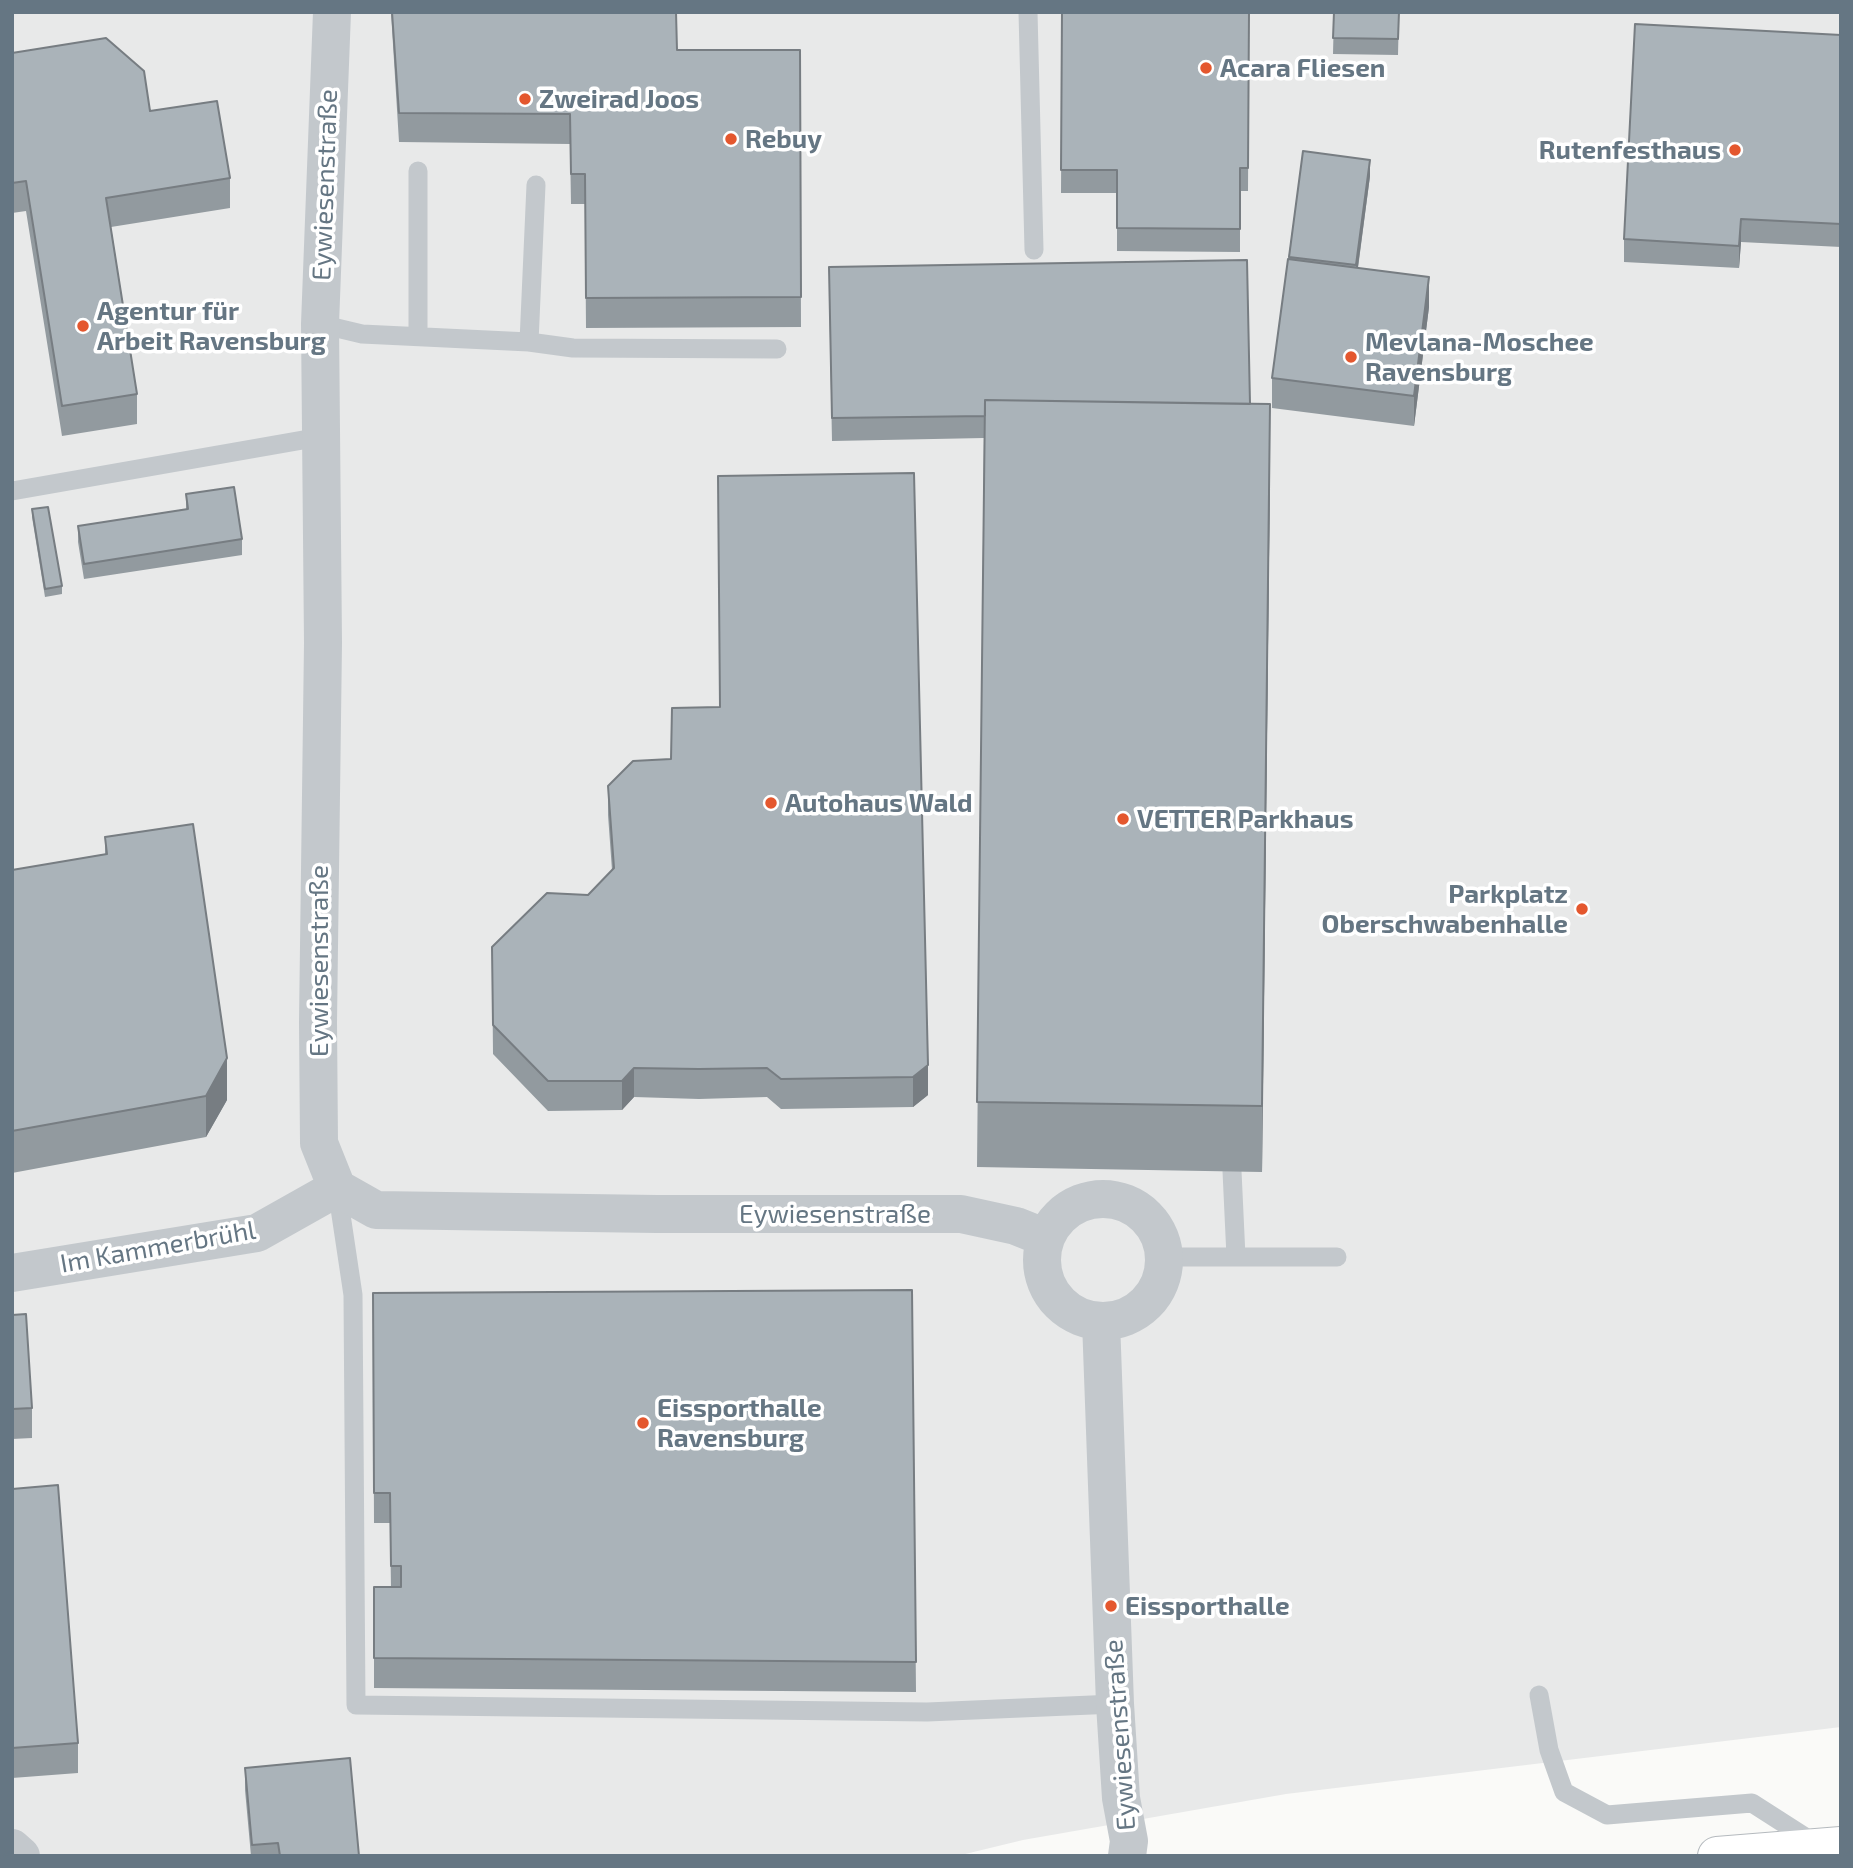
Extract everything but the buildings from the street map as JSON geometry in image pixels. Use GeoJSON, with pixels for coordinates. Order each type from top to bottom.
{"type":"FeatureCollection","features":[{"type":"Feature","properties":{"kind":"main road"},"geometry":{"type":"LineString","coordinates":[[1717,1856],[1831,1846]]}},
{"type":"Feature","properties":{"kind":"street","name":"Eywiesenstraße"},"geometry":{"type":"LineString","coordinates":[[331,12],[320,324],[323,643],[318,1143],[337,1188],[376,1210],[961,1214],[1016,1226],[1046,1238]]}},
{"type":"Feature","properties":{"kind":"street","name":"Im Kammerbrühl"},"geometry":{"type":"LineString","coordinates":[[12,1273],[257,1233],[337,1188]]}},
{"type":"Feature","properties":{"kind":"street"},"geometry":{"type":"LineString","coordinates":[[1104,1199],[1122,1202],[1139,1210],[1152,1223],[1164,1257],[1162,1278],[1153,1295],[1139,1310],[1120,1319],[1101,1321],[1081,1317],[1065,1307],[1052,1293],[1044,1275],[1042,1256],[1046,1238],[1056,1222],[1069,1209],[1086,1201],[1104,1199]]}},
{"type":"Feature","properties":{"kind":"street","name":"Eywiesenstraße"},"geometry":{"type":"LineString","coordinates":[[1101,1321],[1115,1704],[1121,1797],[1129,1841],[1127,1856]]}},
{"type":"Feature","properties":{"kind":"street"},"geometry":{"type":"LineString","coordinates":[[12,1848],[20,1856]]}},
{"type":"Feature","properties":{"kind":"lane"},"geometry":{"type":"LineString","coordinates":[[1028,12],[1034,250]]}},
{"type":"Feature","properties":{"kind":"lane"},"geometry":{"type":"LineString","coordinates":[[418,171],[418,336]]}},
{"type":"Feature","properties":{"kind":"lane"},"geometry":{"type":"LineString","coordinates":[[529,342],[536,185]]}},
{"type":"Feature","properties":{"kind":"lane"},"geometry":{"type":"LineString","coordinates":[[320,324],[362,334],[529,342],[573,348],[777,349]]}},
{"type":"Feature","properties":{"kind":"lane"},"geometry":{"type":"LineString","coordinates":[[12,491],[320,438]]}},
{"type":"Feature","properties":{"kind":"lane"},"geometry":{"type":"LineString","coordinates":[[1232,1171],[1236,1257]]}},
{"type":"Feature","properties":{"kind":"lane"},"geometry":{"type":"LineString","coordinates":[[337,1188],[353,1295],[356,1706],[927,1712],[1115,1704]]}},
{"type":"Feature","properties":{"kind":"lane"},"geometry":{"type":"LineString","coordinates":[[1164,1257],[1337,1257]]}},
{"type":"Feature","properties":{"kind":"lane"},"geometry":{"type":"LineString","coordinates":[[1539,1695],[1549,1750],[1564,1792],[1607,1815],[1752,1803],[1831,1846]]}},
{"type":"Feature","properties":{"kind":"shaded area"},"geometry":{"type":"Polygon","coordinates":[[[12,12],[1841,12],[1841,1727],[1286,1794],[1023,1840],[957,1856],[12,1856],[12,12]]]}},
{"type":"Feature","properties":{"kind":"place","name":"Acara Fliesen"},"geometry":{"type":"Point","coordinates":[1206,68]}},
{"type":"Feature","properties":{"kind":"place","name":"Zweirad Joos"},"geometry":{"type":"Point","coordinates":[525,99]}},
{"type":"Feature","properties":{"kind":"place","name":"Rebuy"},"geometry":{"type":"Point","coordinates":[731,139]}},
{"type":"Feature","properties":{"kind":"place","name":"Rutenfesthaus"},"geometry":{"type":"Point","coordinates":[1735,150]}},
{"type":"Feature","properties":{"kind":"place","name":"Agentur für Arbeit Ravensburg"},"geometry":{"type":"Point","coordinates":[83,326]}},
{"type":"Feature","properties":{"kind":"place","name":"Mevlana-Moschee Ravensburg"},"geometry":{"type":"Point","coordinates":[1351,357]}},
{"type":"Feature","properties":{"kind":"place","name":"Autohaus Wald"},"geometry":{"type":"Point","coordinates":[771,803]}},
{"type":"Feature","properties":{"kind":"place","name":"VETTER Parkhaus"},"geometry":{"type":"Point","coordinates":[1123,819]}},
{"type":"Feature","properties":{"kind":"place","name":"Parkplatz Oberschwabenhalle"},"geometry":{"type":"Point","coordinates":[1582,909]}},
{"type":"Feature","properties":{"kind":"place","name":"Eissporthalle Ravensburg"},"geometry":{"type":"Point","coordinates":[643,1423]}},
{"type":"Feature","properties":{"kind":"place","name":"Eissporthalle"},"geometry":{"type":"Point","coordinates":[1111,1606]}}]}
